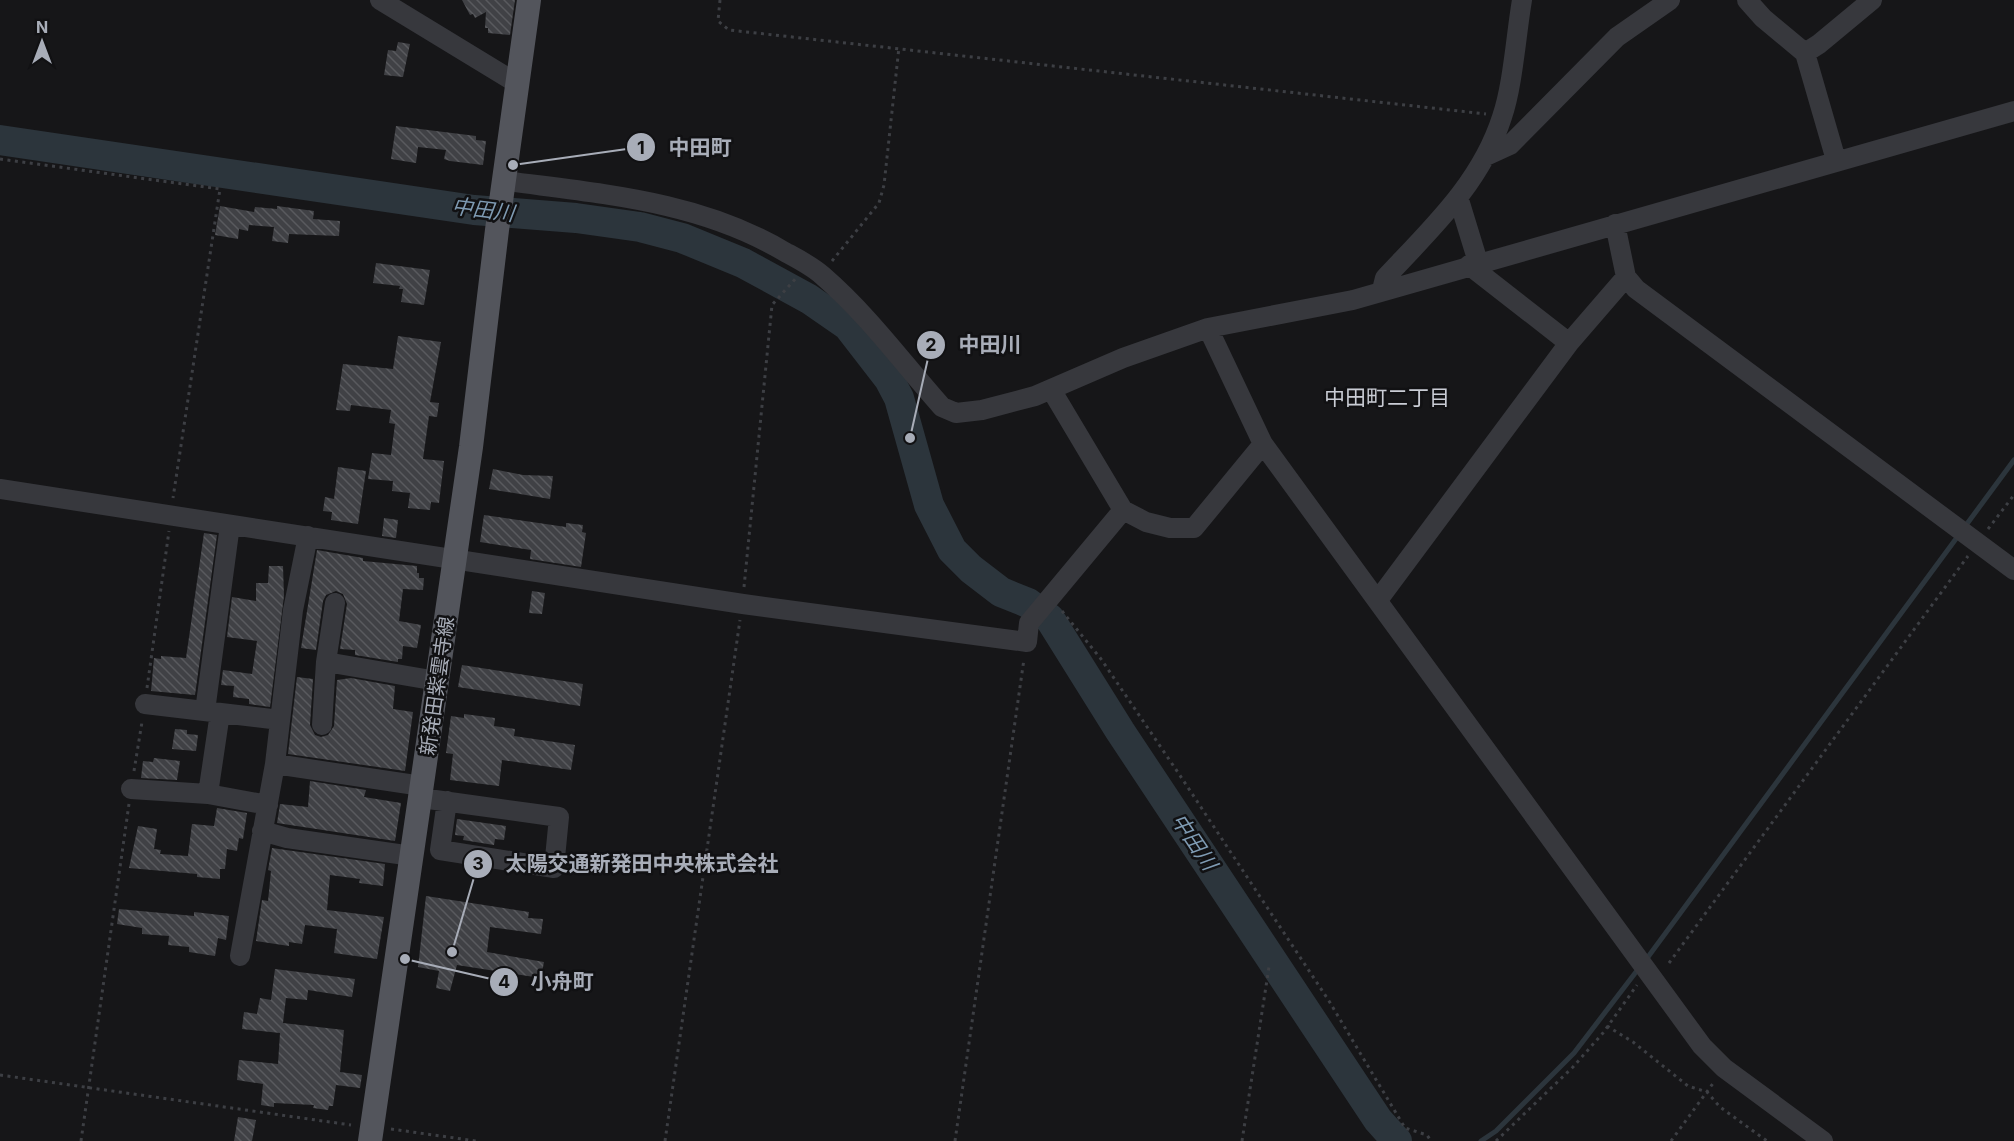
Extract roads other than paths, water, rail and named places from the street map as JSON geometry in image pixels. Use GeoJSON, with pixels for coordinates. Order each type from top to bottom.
{"type":"FeatureCollection","features":[{"type":"Feature","properties":{"kind":"main road"},"geometry":{"type":"LineString","coordinates":[[504,186],[530,0]]}},
{"type":"Feature","properties":{"kind":"main road","name":"新発田紫雲寺線"},"geometry":{"type":"LineString","coordinates":[[371,1134],[471,447],[504,186]]}},
{"type":"Feature","properties":{"kind":"street"},"geometry":{"type":"LineString","coordinates":[[380,0],[518,84]]}},
{"type":"Feature","properties":{"kind":"street"},"geometry":{"type":"LineString","coordinates":[[1382,290],[1385,278],[1459,200],[1486,156],[1503,116],[1522,0]]}},
{"type":"Feature","properties":{"kind":"street"},"geometry":{"type":"LineString","coordinates":[[1486,156],[1510,145],[1617,37],[1670,0]]}},
{"type":"Feature","properties":{"kind":"street"},"geometry":{"type":"LineString","coordinates":[[1747,0],[1763,18],[1804,52],[1836,160]]}},
{"type":"Feature","properties":{"kind":"street"},"geometry":{"type":"LineString","coordinates":[[1804,52],[1819,44],[1872,0]]}},
{"type":"Feature","properties":{"kind":"street"},"geometry":{"type":"LineString","coordinates":[[504,186],[640,199],[709,216],[768,242],[822,275],[874,324],[942,407],[956,413],[982,410],[1052,391],[1123,358],[1208,328],[1353,300],[1836,160],[2014,111]]}},
{"type":"Feature","properties":{"kind":"street"},"geometry":{"type":"LineString","coordinates":[[1459,200],[1473,264],[1569,343]]}},
{"type":"Feature","properties":{"kind":"street"},"geometry":{"type":"LineString","coordinates":[[1615,224],[1626,277],[1636,289],[2014,570]]}},
{"type":"Feature","properties":{"kind":"street"},"geometry":{"type":"LineString","coordinates":[[1378,600],[1569,343],[1626,277]]}},
{"type":"Feature","properties":{"kind":"street"},"geometry":{"type":"LineString","coordinates":[[1208,328],[1263,444],[1702,1046],[1724,1068],[1823,1141]]}},
{"type":"Feature","properties":{"kind":"street"},"geometry":{"type":"LineString","coordinates":[[1052,391],[1123,510],[1146,522],[1170,528],[1194,528],[1263,444]]}},
{"type":"Feature","properties":{"kind":"street"},"geometry":{"type":"LineString","coordinates":[[0,489],[742,604],[1028,632],[1046,604],[1123,510]]}},
{"type":"Feature","properties":{"kind":"street"},"geometry":{"type":"LineString","coordinates":[[208,794],[230,525]]}},
{"type":"Feature","properties":{"kind":"street"},"geometry":{"type":"LineString","coordinates":[[240,956],[275,764],[294,610],[308,536]]}},
{"type":"Feature","properties":{"kind":"street"},"geometry":{"type":"LineString","coordinates":[[322,725],[326,662],[335,603]]}},
{"type":"Feature","properties":{"kind":"street"},"geometry":{"type":"LineString","coordinates":[[326,662],[437,681]]}},
{"type":"Feature","properties":{"kind":"street"},"geometry":{"type":"LineString","coordinates":[[145,704],[280,720]]}},
{"type":"Feature","properties":{"kind":"street"},"geometry":{"type":"LineString","coordinates":[[275,764],[422,792],[447,801],[559,817],[554,868],[440,849],[447,801]]}},
{"type":"Feature","properties":{"kind":"street"},"geometry":{"type":"LineString","coordinates":[[131,789],[208,794],[268,805]]}},
{"type":"Feature","properties":{"kind":"street"},"geometry":{"type":"LineString","coordinates":[[262,831],[287,838],[412,856]]}},
{"type":"Feature","properties":{"kind":"waterway","name":"中田川"},"geometry":{"type":"LineString","coordinates":[[0,140],[474,210],[576,218],[640,227],[682,238],[743,263],[809,299],[848,326],[889,379],[899,398],[929,505],[952,550],[971,569],[1001,592],[1028,603],[1050,619],[1120,731],[1378,1120],[1397,1141]]}},
{"type":"Feature","properties":{"kind":"waterway"},"geometry":{"type":"LineString","coordinates":[[1645,961],[2014,460]]}},
{"type":"Feature","properties":{"kind":"waterway"},"geometry":{"type":"LineString","coordinates":[[1481,1141],[1496,1131],[1574,1053],[1639,968]]}},
{"type":"Feature","properties":{"kind":"place","name":"中田町"},"geometry":{"type":"Point","coordinates":[513,165]}},
{"type":"Feature","properties":{"kind":"place","name":"中田川"},"geometry":{"type":"Point","coordinates":[910,438]}},
{"type":"Feature","properties":{"kind":"place","name":"太陽交通新発田中央株式会社"},"geometry":{"type":"Point","coordinates":[452,952]}},
{"type":"Feature","properties":{"kind":"place","name":"小舟町"},"geometry":{"type":"Point","coordinates":[405,959]}},
{"type":"Feature","properties":{"kind":"district","name":"中田町二丁目"},"geometry":{"type":"Point","coordinates":[1387,398]}}]}
